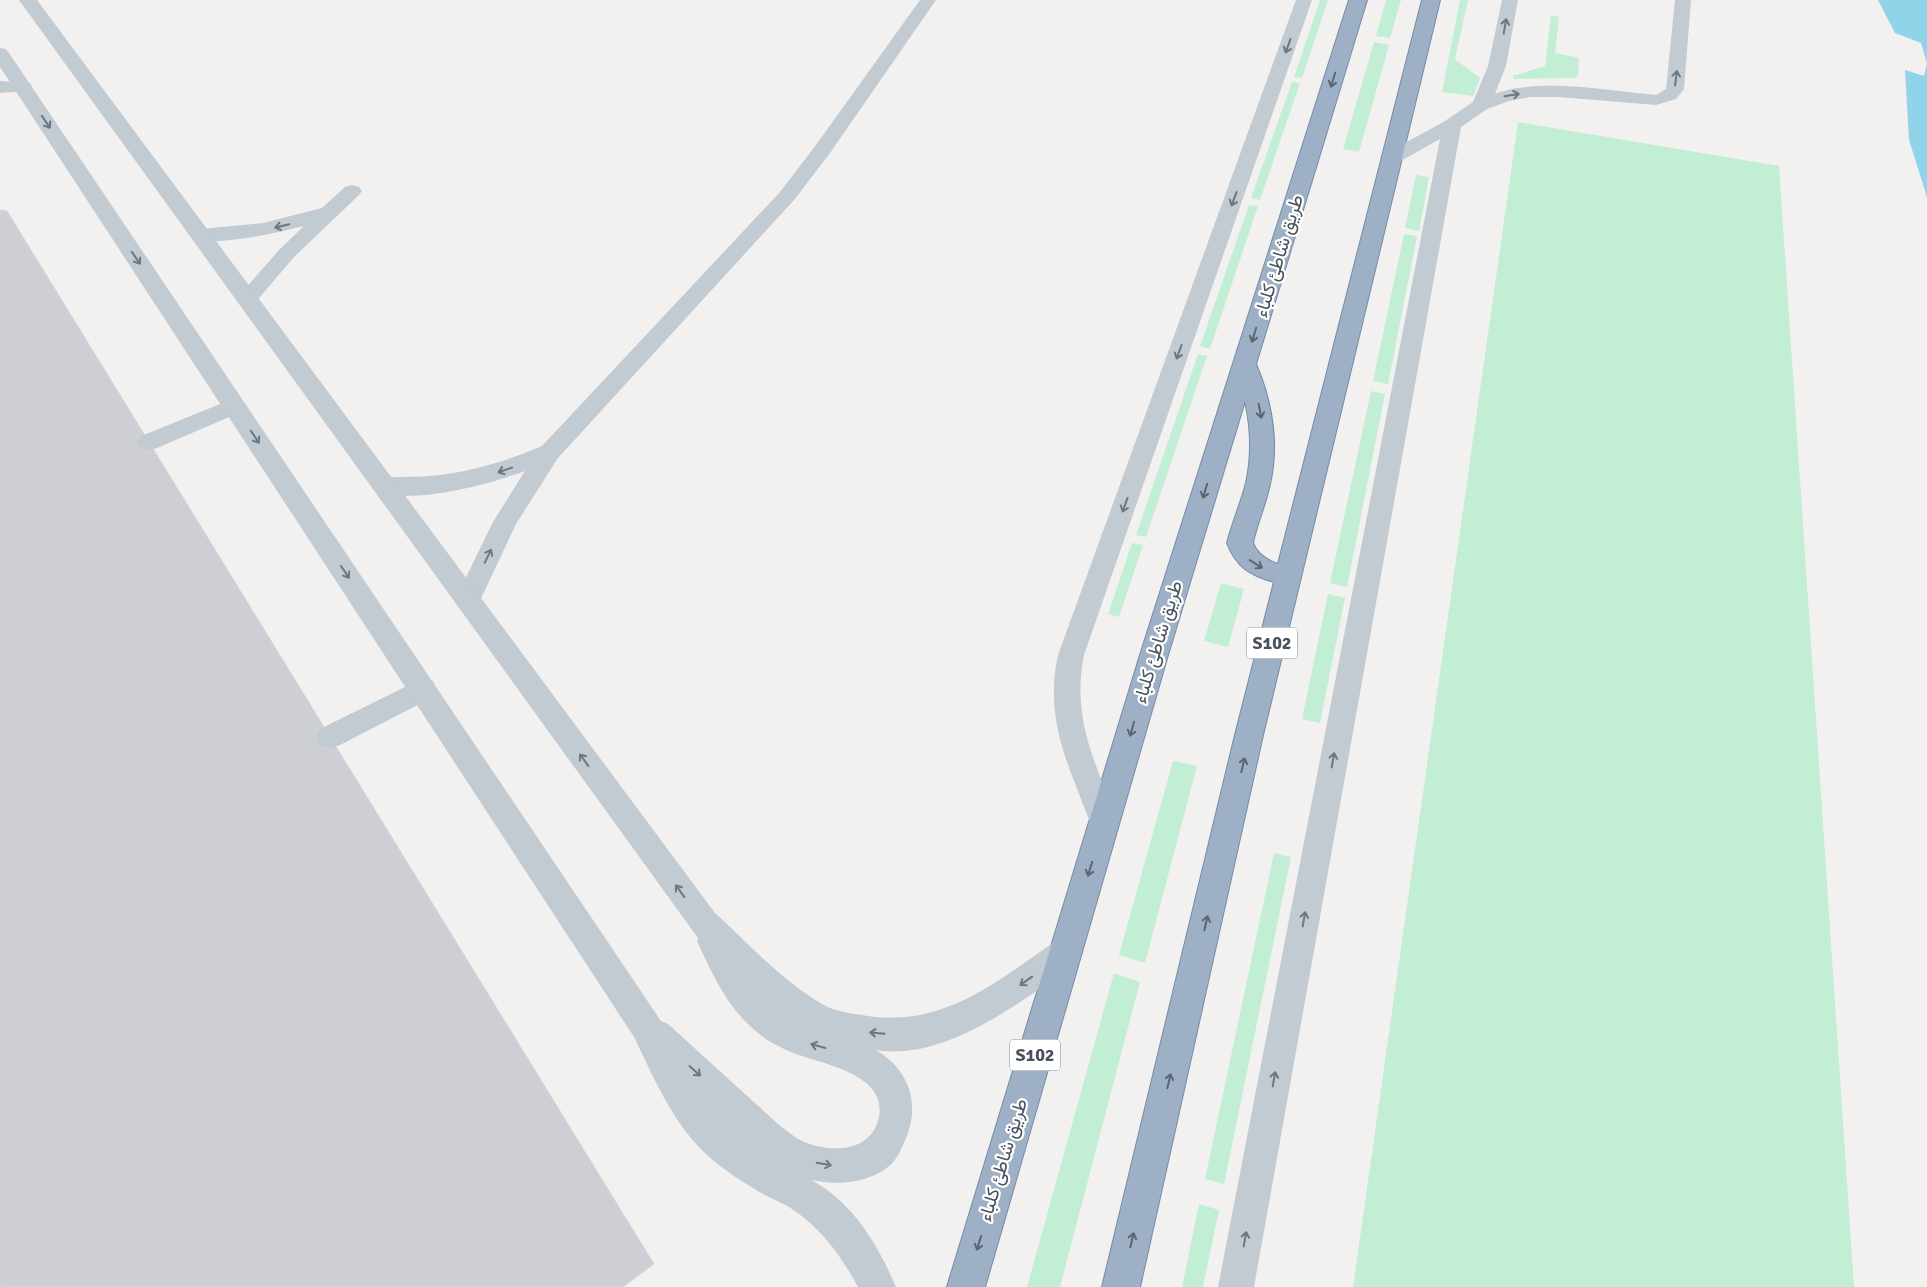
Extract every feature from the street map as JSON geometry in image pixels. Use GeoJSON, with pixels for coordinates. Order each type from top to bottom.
{"type":"FeatureCollection","features":[{"type":"Feature","properties":{"kind":"highway","name":"طريق شاطئ كلباء"},"geometry":{"type":"LineString","coordinates":[[966,1287],[1157,646],[1358,0]]}},
{"type":"Feature","properties":{"kind":"highway","name":"S102"},"geometry":{"type":"LineString","coordinates":[[1121,1287],[1288,576],[1431,0]]}},
{"type":"Feature","properties":{"kind":"highway"},"geometry":{"type":"LineString","coordinates":[[1245,365],[1254,387],[1263,435],[1258,484],[1240,543],[1242,552],[1249,561],[1260,568],[1288,576]]}},
{"type":"Feature","properties":{"kind":"street"},"geometry":{"type":"LineString","coordinates":[[28,0],[704,924],[731,977],[744,997],[761,1015],[781,1030],[806,1042],[851,1055],[869,1064],[884,1076],[894,1092],[897,1110],[893,1129],[884,1146],[869,1159],[851,1166],[828,1165],[805,1160],[785,1151],[767,1137],[646,1026]]}},
{"type":"Feature","properties":{"kind":"street"},"geometry":{"type":"LineString","coordinates":[[0,53],[12,87],[235,406],[423,689],[646,1026],[675,1086],[693,1113],[711,1133],[744,1163],[804,1196],[829,1214],[851,1239],[869,1266],[877,1287]]}},
{"type":"Feature","properties":{"kind":"street"},"geometry":{"type":"LineString","coordinates":[[704,924],[768,984],[805,1012],[832,1024],[861,1032],[891,1035],[921,1032],[950,1025],[1004,996],[1065,952]]}},
{"type":"Feature","properties":{"kind":"lane"},"geometry":{"type":"LineString","coordinates":[[468,600],[505,522],[550,452],[786,196],[823,149],[928,0]]}},
{"type":"Feature","properties":{"kind":"lane"},"geometry":{"type":"LineString","coordinates":[[1104,822],[1074,742],[1069,719],[1066,697],[1071,655],[1304,0]]}},
{"type":"Feature","properties":{"kind":"lane"},"geometry":{"type":"LineString","coordinates":[[1481,105],[1497,66],[1510,0]]}},
{"type":"Feature","properties":{"kind":"lane"},"geometry":{"type":"LineString","coordinates":[[1392,158],[1452,125],[1481,105],[1505,96],[1530,92],[1558,92],[1656,100],[1666,98],[1673,94],[1675,89],[1683,0]]}},
{"type":"Feature","properties":{"kind":"lane"},"geometry":{"type":"LineString","coordinates":[[1236,1287],[1452,125]]}},
{"type":"Feature","properties":{"kind":"lane"},"geometry":{"type":"LineString","coordinates":[[247,299],[287,253],[352,190]]}},
{"type":"Feature","properties":{"kind":"lane"},"geometry":{"type":"LineString","coordinates":[[200,235],[270,228],[329,212]]}},
{"type":"Feature","properties":{"kind":"lane"},"geometry":{"type":"LineString","coordinates":[[149,442],[235,406]]}},
{"type":"Feature","properties":{"kind":"lane"},"geometry":{"type":"LineString","coordinates":[[384,486],[412,487],[470,480],[524,464],[550,452]]}},
{"type":"Feature","properties":{"kind":"lane"},"geometry":{"type":"LineString","coordinates":[[330,737],[423,689]]}},
{"type":"Feature","properties":{"kind":"green space"},"geometry":{"type":"Polygon","coordinates":[[[1320,0],[1328,0],[1302,78],[1294,77],[1320,0]]]}},
{"type":"Feature","properties":{"kind":"green space"},"geometry":{"type":"Polygon","coordinates":[[[1386,0],[1401,0],[1390,38],[1376,36],[1386,0]]]}},
{"type":"Feature","properties":{"kind":"green space"},"geometry":{"type":"Polygon","coordinates":[[[1460,0],[1468,0],[1455,59],[1480,78],[1473,96],[1442,92],[1460,0]]]}},
{"type":"Feature","properties":{"kind":"green space"},"geometry":{"type":"Polygon","coordinates":[[[1551,15],[1559,17],[1555,53],[1579,58],[1578,76],[1573,78],[1513,79],[1513,76],[1545,66],[1551,15]]]}},
{"type":"Feature","properties":{"kind":"green space"},"geometry":{"type":"Polygon","coordinates":[[[1374,42],[1389,45],[1359,152],[1343,149],[1374,42]]]}},
{"type":"Feature","properties":{"kind":"green space"},"geometry":{"type":"Polygon","coordinates":[[[1292,82],[1300,83],[1260,200],[1251,198],[1292,82]]]}},
{"type":"Feature","properties":{"kind":"green space"},"geometry":{"type":"Polygon","coordinates":[[[1518,122],[1779,166],[1854,1287],[1353,1287],[1518,122]]]}},
{"type":"Feature","properties":{"kind":"green space"},"geometry":{"type":"Polygon","coordinates":[[[1416,175],[1429,177],[1419,231],[1405,228],[1416,175]]]}},
{"type":"Feature","properties":{"kind":"green space"},"geometry":{"type":"Polygon","coordinates":[[[1249,205],[1258,206],[1210,349],[1200,346],[1249,205]]]}},
{"type":"Feature","properties":{"kind":"green space"},"geometry":{"type":"Polygon","coordinates":[[[1404,234],[1417,236],[1388,384],[1373,381],[1404,234]]]}},
{"type":"Feature","properties":{"kind":"green space"},"geometry":{"type":"Polygon","coordinates":[[[1198,354],[1207,356],[1146,537],[1136,535],[1198,354]]]}},
{"type":"Feature","properties":{"kind":"green space"},"geometry":{"type":"Polygon","coordinates":[[[1371,391],[1385,394],[1347,587],[1330,583],[1371,391]]]}},
{"type":"Feature","properties":{"kind":"green space"},"geometry":{"type":"Polygon","coordinates":[[[1132,543],[1143,545],[1119,617],[1108,614],[1132,543]]]}},
{"type":"Feature","properties":{"kind":"green space"},"geometry":{"type":"Polygon","coordinates":[[[1221,583],[1244,589],[1228,647],[1204,641],[1221,583]]]}},
{"type":"Feature","properties":{"kind":"green space"},"geometry":{"type":"Polygon","coordinates":[[[1328,594],[1345,598],[1320,723],[1302,719],[1328,594]]]}},
{"type":"Feature","properties":{"kind":"green space"},"geometry":{"type":"Polygon","coordinates":[[[1173,761],[1197,766],[1145,963],[1119,955],[1173,761]]]}},
{"type":"Feature","properties":{"kind":"green space"},"geometry":{"type":"Polygon","coordinates":[[[1274,853],[1291,857],[1224,1184],[1205,1179],[1274,853]]]}},
{"type":"Feature","properties":{"kind":"green space"},"geometry":{"type":"Polygon","coordinates":[[[1114,973],[1140,982],[1060,1287],[1027,1287],[1114,973]]]}},
{"type":"Feature","properties":{"kind":"green space"},"geometry":{"type":"Polygon","coordinates":[[[1199,1204],[1219,1210],[1203,1287],[1182,1287],[1199,1204]]]}},
{"type":"Feature","properties":{"kind":"water"},"geometry":{"type":"Polygon","coordinates":[[[1878,0],[1927,0],[1927,63],[1921,43],[1895,33],[1878,0]]]}},
{"type":"Feature","properties":{"kind":"water"},"geometry":{"type":"Polygon","coordinates":[[[1927,63],[1927,197],[1909,140],[1905,70],[1924,76],[1927,63]]]}},
{"type":"Feature","properties":{"kind":"building"},"geometry":{"type":"Polygon","coordinates":[[[0,210],[7,211],[654,1264],[623,1287],[0,1287],[0,210]]]}}]}
